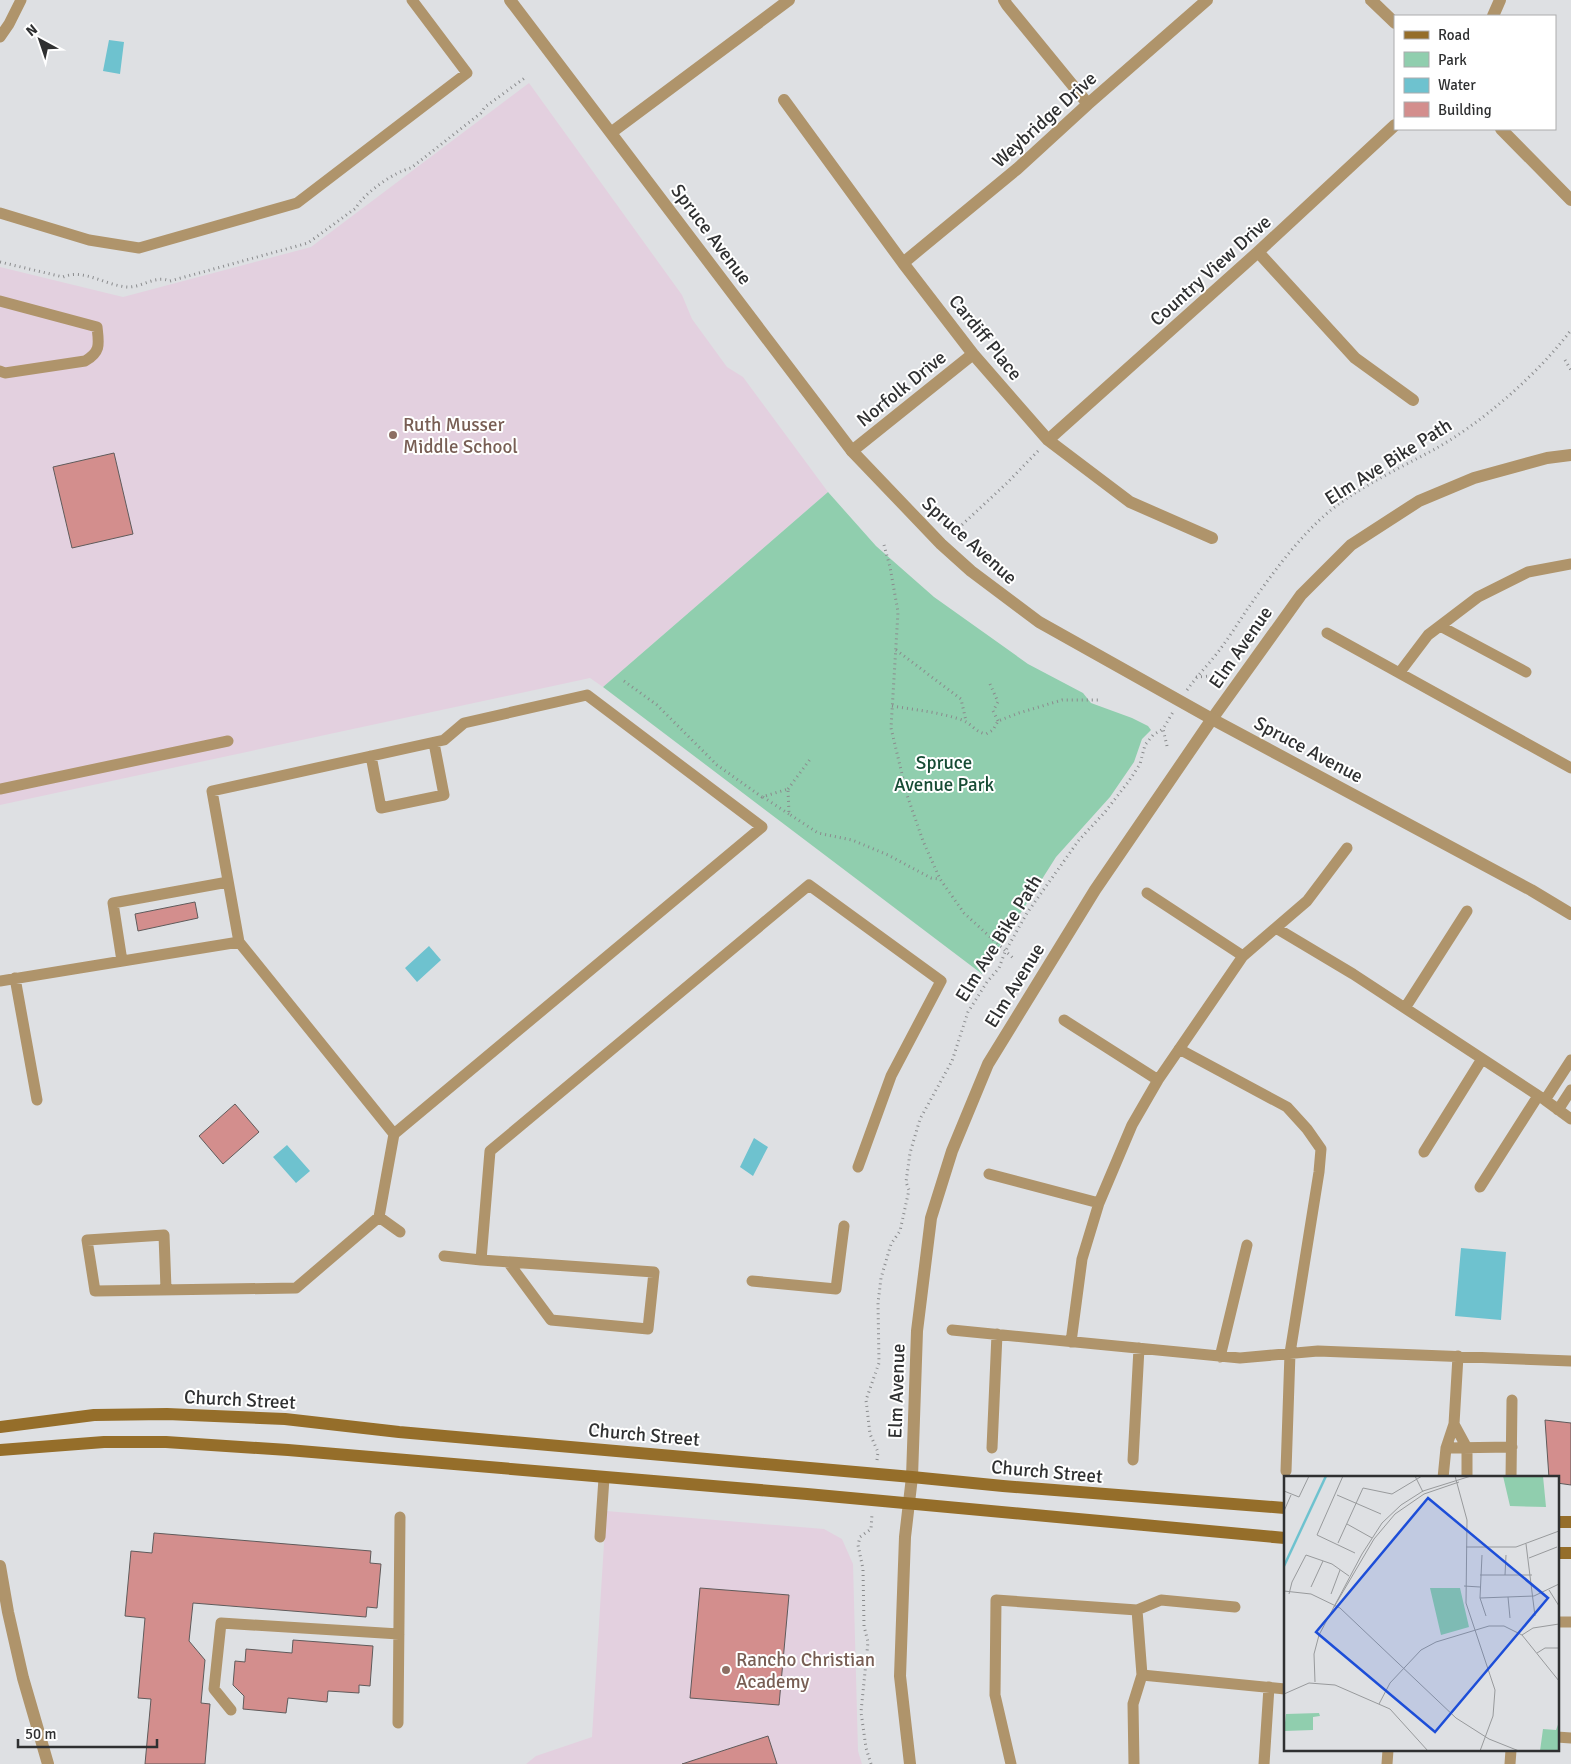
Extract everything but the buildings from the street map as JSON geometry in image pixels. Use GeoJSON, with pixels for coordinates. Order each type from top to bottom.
{"type":"FeatureCollection","features":[{"type":"Feature","properties":{"kind":"main road","name":"Church Street"},"geometry":{"type":"LineString","coordinates":[[0,1427],[94,1415],[167,1414],[285,1419],[408,1433],[1010,1487],[1284,1508]]}},
{"type":"Feature","properties":{"kind":"main road"},"geometry":{"type":"LineString","coordinates":[[0,1450],[104,1442],[166,1442],[288,1450],[807,1494],[909,1505],[1284,1538]]}},
{"type":"Feature","properties":{"kind":"main road"},"geometry":{"type":"LineString","coordinates":[[1558,1522],[1571,1522]]}},
{"type":"Feature","properties":{"kind":"main road"},"geometry":{"type":"LineString","coordinates":[[1558,1553],[1571,1553]]}},
{"type":"Feature","properties":{"kind":"street","name":"Spruce Avenue"},"geometry":{"type":"LineString","coordinates":[[510,0],[612,132],[852,451],[941,544],[992,588],[1039,622],[1212,719],[1531,890],[1571,914]]}},
{"type":"Feature","properties":{"kind":"street"},"geometry":{"type":"LineString","coordinates":[[612,132],[789,0]]}},
{"type":"Feature","properties":{"kind":"street"},"geometry":{"type":"LineString","coordinates":[[1004,0],[1088,104]]}},
{"type":"Feature","properties":{"kind":"street","name":"Weybridge Drive"},"geometry":{"type":"LineString","coordinates":[[903,263],[1018,169],[1088,104],[1207,0]]}},
{"type":"Feature","properties":{"kind":"street"},"geometry":{"type":"LineString","coordinates":[[1371,0],[1394,22]]}},
{"type":"Feature","properties":{"kind":"street"},"geometry":{"type":"LineString","coordinates":[[1493,15],[1500,0]]}},
{"type":"Feature","properties":{"kind":"street","name":"Cardiff Place"},"geometry":{"type":"LineString","coordinates":[[784,100],[903,263],[1045,443],[1130,502],[1212,538]]}},
{"type":"Feature","properties":{"kind":"street","name":"Country View Drive"},"geometry":{"type":"LineString","coordinates":[[1045,443],[1258,252],[1394,126]]}},
{"type":"Feature","properties":{"kind":"street"},"geometry":{"type":"LineString","coordinates":[[1502,130],[1571,200]]}},
{"type":"Feature","properties":{"kind":"street"},"geometry":{"type":"LineString","coordinates":[[1258,252],[1355,358],[1413,400]]}},
{"type":"Feature","properties":{"kind":"street","name":"Norfolk Drive"},"geometry":{"type":"LineString","coordinates":[[852,451],[973,354]]}},
{"type":"Feature","properties":{"kind":"street","name":"Elm Avenue"},"geometry":{"type":"LineString","coordinates":[[910,1764],[900,1676],[904,1537],[912,1477],[917,1331],[931,1218],[952,1151],[988,1064],[1095,890],[1212,719],[1301,595],[1351,545],[1419,501],[1466,481],[1547,458],[1571,456]]}},
{"type":"Feature","properties":{"kind":"street"},"geometry":{"type":"LineString","coordinates":[[0,1566],[23,1678],[48,1764]]}},
{"type":"Feature","properties":{"kind":"lane"},"geometry":{"type":"LineString","coordinates":[[0,37],[5,22],[21,0]]}},
{"type":"Feature","properties":{"kind":"lane"},"geometry":{"type":"LineString","coordinates":[[0,213],[89,240],[139,248],[297,203],[467,73],[412,0]]}},
{"type":"Feature","properties":{"kind":"lane"},"geometry":{"type":"LineString","coordinates":[[0,301],[97,327],[99,344],[95,355],[85,362],[5,373],[0,371]]}},
{"type":"Feature","properties":{"kind":"lane"},"geometry":{"type":"LineString","coordinates":[[1400,672],[1428,635],[1478,597],[1528,572],[1571,564]]}},
{"type":"Feature","properties":{"kind":"lane"},"geometry":{"type":"LineString","coordinates":[[1440,626],[1526,672]]}},
{"type":"Feature","properties":{"kind":"lane"},"geometry":{"type":"LineString","coordinates":[[1327,633],[1571,768]]}},
{"type":"Feature","properties":{"kind":"lane"},"geometry":{"type":"LineString","coordinates":[[166,1289],[164,1235],[87,1240],[95,1291],[296,1288],[379,1217],[394,1134],[762,827],[587,695],[464,723],[444,740],[212,791],[239,942],[394,1134]]}},
{"type":"Feature","properties":{"kind":"lane"},"geometry":{"type":"LineString","coordinates":[[0,789],[228,741]]}},
{"type":"Feature","properties":{"kind":"lane"},"geometry":{"type":"LineString","coordinates":[[372,756],[382,808],[444,795],[434,742]]}},
{"type":"Feature","properties":{"kind":"lane"},"geometry":{"type":"LineString","coordinates":[[1071,1342],[1082,1259],[1099,1203],[1132,1124],[1158,1080],[1243,956],[1307,901],[1347,848]]}},
{"type":"Feature","properties":{"kind":"lane"},"geometry":{"type":"LineString","coordinates":[[122,961],[113,903],[228,882]]}},
{"type":"Feature","properties":{"kind":"lane"},"geometry":{"type":"LineString","coordinates":[[481,1260],[490,1151],[809,885],[941,981],[891,1076],[858,1167]]}},
{"type":"Feature","properties":{"kind":"lane"},"geometry":{"type":"LineString","coordinates":[[1147,893],[1243,956]]}},
{"type":"Feature","properties":{"kind":"lane"},"geometry":{"type":"LineString","coordinates":[[1405,1008],[1467,911]]}},
{"type":"Feature","properties":{"kind":"lane"},"geometry":{"type":"LineString","coordinates":[[1276,928],[1353,974],[1571,1119]]}},
{"type":"Feature","properties":{"kind":"lane"},"geometry":{"type":"LineString","coordinates":[[0,981],[239,942]]}},
{"type":"Feature","properties":{"kind":"lane"},"geometry":{"type":"LineString","coordinates":[[16,978],[37,1100]]}},
{"type":"Feature","properties":{"kind":"lane"},"geometry":{"type":"LineString","coordinates":[[1064,1020],[1158,1080]]}},
{"type":"Feature","properties":{"kind":"lane"},"geometry":{"type":"LineString","coordinates":[[1179,1049],[1287,1107],[1307,1129],[1321,1149],[1290,1354],[1286,1471]]}},
{"type":"Feature","properties":{"kind":"lane"},"geometry":{"type":"LineString","coordinates":[[1424,1152],[1482,1059]]}},
{"type":"Feature","properties":{"kind":"lane"},"geometry":{"type":"LineString","coordinates":[[1480,1187],[1541,1098],[1571,1060]]}},
{"type":"Feature","properties":{"kind":"lane"},"geometry":{"type":"LineString","coordinates":[[1558,1110],[1571,1090]]}},
{"type":"Feature","properties":{"kind":"lane"},"geometry":{"type":"LineString","coordinates":[[989,1174],[1099,1203]]}},
{"type":"Feature","properties":{"kind":"lane"},"geometry":{"type":"LineString","coordinates":[[379,1217],[400,1232]]}},
{"type":"Feature","properties":{"kind":"lane"},"geometry":{"type":"LineString","coordinates":[[752,1281],[836,1289],[844,1226]]}},
{"type":"Feature","properties":{"kind":"lane"},"geometry":{"type":"LineString","coordinates":[[1220,1356],[1247,1245]]}},
{"type":"Feature","properties":{"kind":"lane"},"geometry":{"type":"LineString","coordinates":[[444,1256],[654,1272],[648,1329],[551,1320],[508,1262]]}},
{"type":"Feature","properties":{"kind":"lane"},"geometry":{"type":"LineString","coordinates":[[952,1330],[1240,1358],[1318,1351],[1571,1360]]}},
{"type":"Feature","properties":{"kind":"lane"},"geometry":{"type":"LineString","coordinates":[[992,1448],[997,1334]]}},
{"type":"Feature","properties":{"kind":"lane"},"geometry":{"type":"LineString","coordinates":[[1134,1460],[1140,1348]]}},
{"type":"Feature","properties":{"kind":"lane"},"geometry":{"type":"LineString","coordinates":[[1443,1476],[1446,1448],[1454,1424],[1458,1356]]}},
{"type":"Feature","properties":{"kind":"lane"},"geometry":{"type":"LineString","coordinates":[[1511,1476],[1512,1400]]}},
{"type":"Feature","properties":{"kind":"lane"},"geometry":{"type":"LineString","coordinates":[[1454,1424],[1467,1448],[1467,1476]]}},
{"type":"Feature","properties":{"kind":"lane"},"geometry":{"type":"LineString","coordinates":[[1446,1448],[1512,1447]]}},
{"type":"Feature","properties":{"kind":"lane"},"geometry":{"type":"LineString","coordinates":[[600,1537],[604,1478]]}},
{"type":"Feature","properties":{"kind":"lane"},"geometry":{"type":"LineString","coordinates":[[398,1723],[400,1517]]}},
{"type":"Feature","properties":{"kind":"lane"},"geometry":{"type":"LineString","coordinates":[[1011,1764],[995,1695],[996,1600],[1138,1610],[1161,1600],[1236,1607]]}},
{"type":"Feature","properties":{"kind":"lane"},"geometry":{"type":"LineString","coordinates":[[1134,1764],[1133,1704],[1142,1675],[1138,1610]]}},
{"type":"Feature","properties":{"kind":"lane"},"geometry":{"type":"LineString","coordinates":[[1558,1622],[1571,1622]]}},
{"type":"Feature","properties":{"kind":"lane"},"geometry":{"type":"LineString","coordinates":[[231,1710],[214,1689],[221,1623],[399,1634]]}},
{"type":"Feature","properties":{"kind":"lane"},"geometry":{"type":"LineString","coordinates":[[1142,1675],[1284,1689]]}},
{"type":"Feature","properties":{"kind":"lane"},"geometry":{"type":"LineString","coordinates":[[1264,1764],[1269,1687]]}},
{"type":"Feature","properties":{"kind":"lane"},"geometry":{"type":"LineString","coordinates":[[1558,1737],[1571,1738]]}},
{"type":"Feature","properties":{"kind":"path","name":"Elm Ave Bike Path"},"geometry":{"type":"LineString","coordinates":[[1212,676],[1196,677],[1218,652],[1254,599],[1312,527],[1331,510],[1358,491],[1382,476],[1436,448],[1474,424],[1545,361],[1571,330]]}},
{"type":"Feature","properties":{"kind":"path"},"geometry":{"type":"LineString","coordinates":[[1565,360],[1571,370]]}},
{"type":"Feature","properties":{"kind":"path"},"geometry":{"type":"LineString","coordinates":[[941,544],[1008,483],[1045,443]]}},
{"type":"Feature","properties":{"kind":"path"},"geometry":{"type":"LineString","coordinates":[[884,545],[898,612],[891,728],[907,795],[923,841],[940,879],[964,914],[1013,958]]}},
{"type":"Feature","properties":{"kind":"path"},"geometry":{"type":"LineString","coordinates":[[895,650],[960,699],[966,722]]}},
{"type":"Feature","properties":{"kind":"path"},"geometry":{"type":"LineString","coordinates":[[624,681],[657,705],[717,765],[818,833],[852,840],[888,855],[931,878],[940,879]]}},
{"type":"Feature","properties":{"kind":"path"},"geometry":{"type":"LineString","coordinates":[[990,684],[998,702],[993,711],[998,721]]}},
{"type":"Feature","properties":{"kind":"path"},"geometry":{"type":"LineString","coordinates":[[892,706],[944,714],[966,722],[978,733],[986,734],[993,730],[998,721],[1062,700],[1098,700]]}},
{"type":"Feature","properties":{"kind":"path","name":"Elm Ave Bike Path"},"geometry":{"type":"LineString","coordinates":[[878,1452],[870,1434],[866,1400],[879,1363],[878,1303],[881,1278],[890,1244],[900,1231],[909,1190],[906,1182],[910,1153],[920,1119],[952,1061],[968,1012],[999,968],[1005,952],[1027,913],[1079,840],[1105,812],[1129,781],[1140,764],[1145,745],[1153,735],[1163,729],[1167,746]]}},
{"type":"Feature","properties":{"kind":"path"},"geometry":{"type":"LineString","coordinates":[[762,797],[788,789],[811,758]]}},
{"type":"Feature","properties":{"kind":"path"},"geometry":{"type":"LineString","coordinates":[[788,789],[789,814]]}},
{"type":"Feature","properties":{"kind":"path"},"geometry":{"type":"LineString","coordinates":[[871,1529],[860,1537],[858,1545],[863,1569],[864,1626],[868,1642],[861,1712],[866,1748],[871,1764]]}},
{"type":"Feature","properties":{"kind":"shaded area","name":"Ruth Musser Middle School"},"geometry":{"type":"Polygon","coordinates":[[[529,83],[682,295],[692,319],[727,367],[743,377],[828,492],[603,687],[590,678],[0,805],[0,267],[123,297],[311,247],[529,83]]]}},
{"type":"Feature","properties":{"kind":"shaded area","name":"Rancho Christian Academy"},"geometry":{"type":"Polygon","coordinates":[[[606,1511],[824,1529],[842,1539],[853,1564],[858,1751],[862,1764],[526,1764],[536,1756],[592,1737],[606,1511]]]}},
{"type":"Feature","properties":{"kind":"green space","name":"Spruce Avenue Park"},"geometry":{"type":"Polygon","coordinates":[[[828,492],[876,546],[934,597],[1028,664],[1083,693],[1091,703],[1132,718],[1148,726],[1151,730],[1142,739],[1134,762],[1110,797],[1056,857],[982,974],[603,687],[828,492]]]}},
{"type":"Feature","properties":{"kind":"water"},"geometry":{"type":"Polygon","coordinates":[[[109,40],[124,42],[120,74],[103,71],[109,40]]]}},
{"type":"Feature","properties":{"kind":"water"},"geometry":{"type":"Polygon","coordinates":[[[429,946],[441,960],[417,982],[405,968],[429,946]]]}},
{"type":"Feature","properties":{"kind":"water"},"geometry":{"type":"Polygon","coordinates":[[[754,1138],[768,1147],[753,1176],[740,1167],[754,1138]]]}},
{"type":"Feature","properties":{"kind":"water"},"geometry":{"type":"Polygon","coordinates":[[[287,1145],[310,1171],[296,1183],[273,1157],[287,1145]]]}},
{"type":"Feature","properties":{"kind":"water"},"geometry":{"type":"Polygon","coordinates":[[[1461,1248],[1506,1252],[1501,1320],[1455,1316],[1461,1248]]]}},
{"type":"Feature","properties":{"kind":"place","name":"Ruth Musser Middle School"},"geometry":{"type":"Point","coordinates":[393,435]}},
{"type":"Feature","properties":{"kind":"place","name":"Rancho Christian Academy"},"geometry":{"type":"Point","coordinates":[726,1670]}}]}
